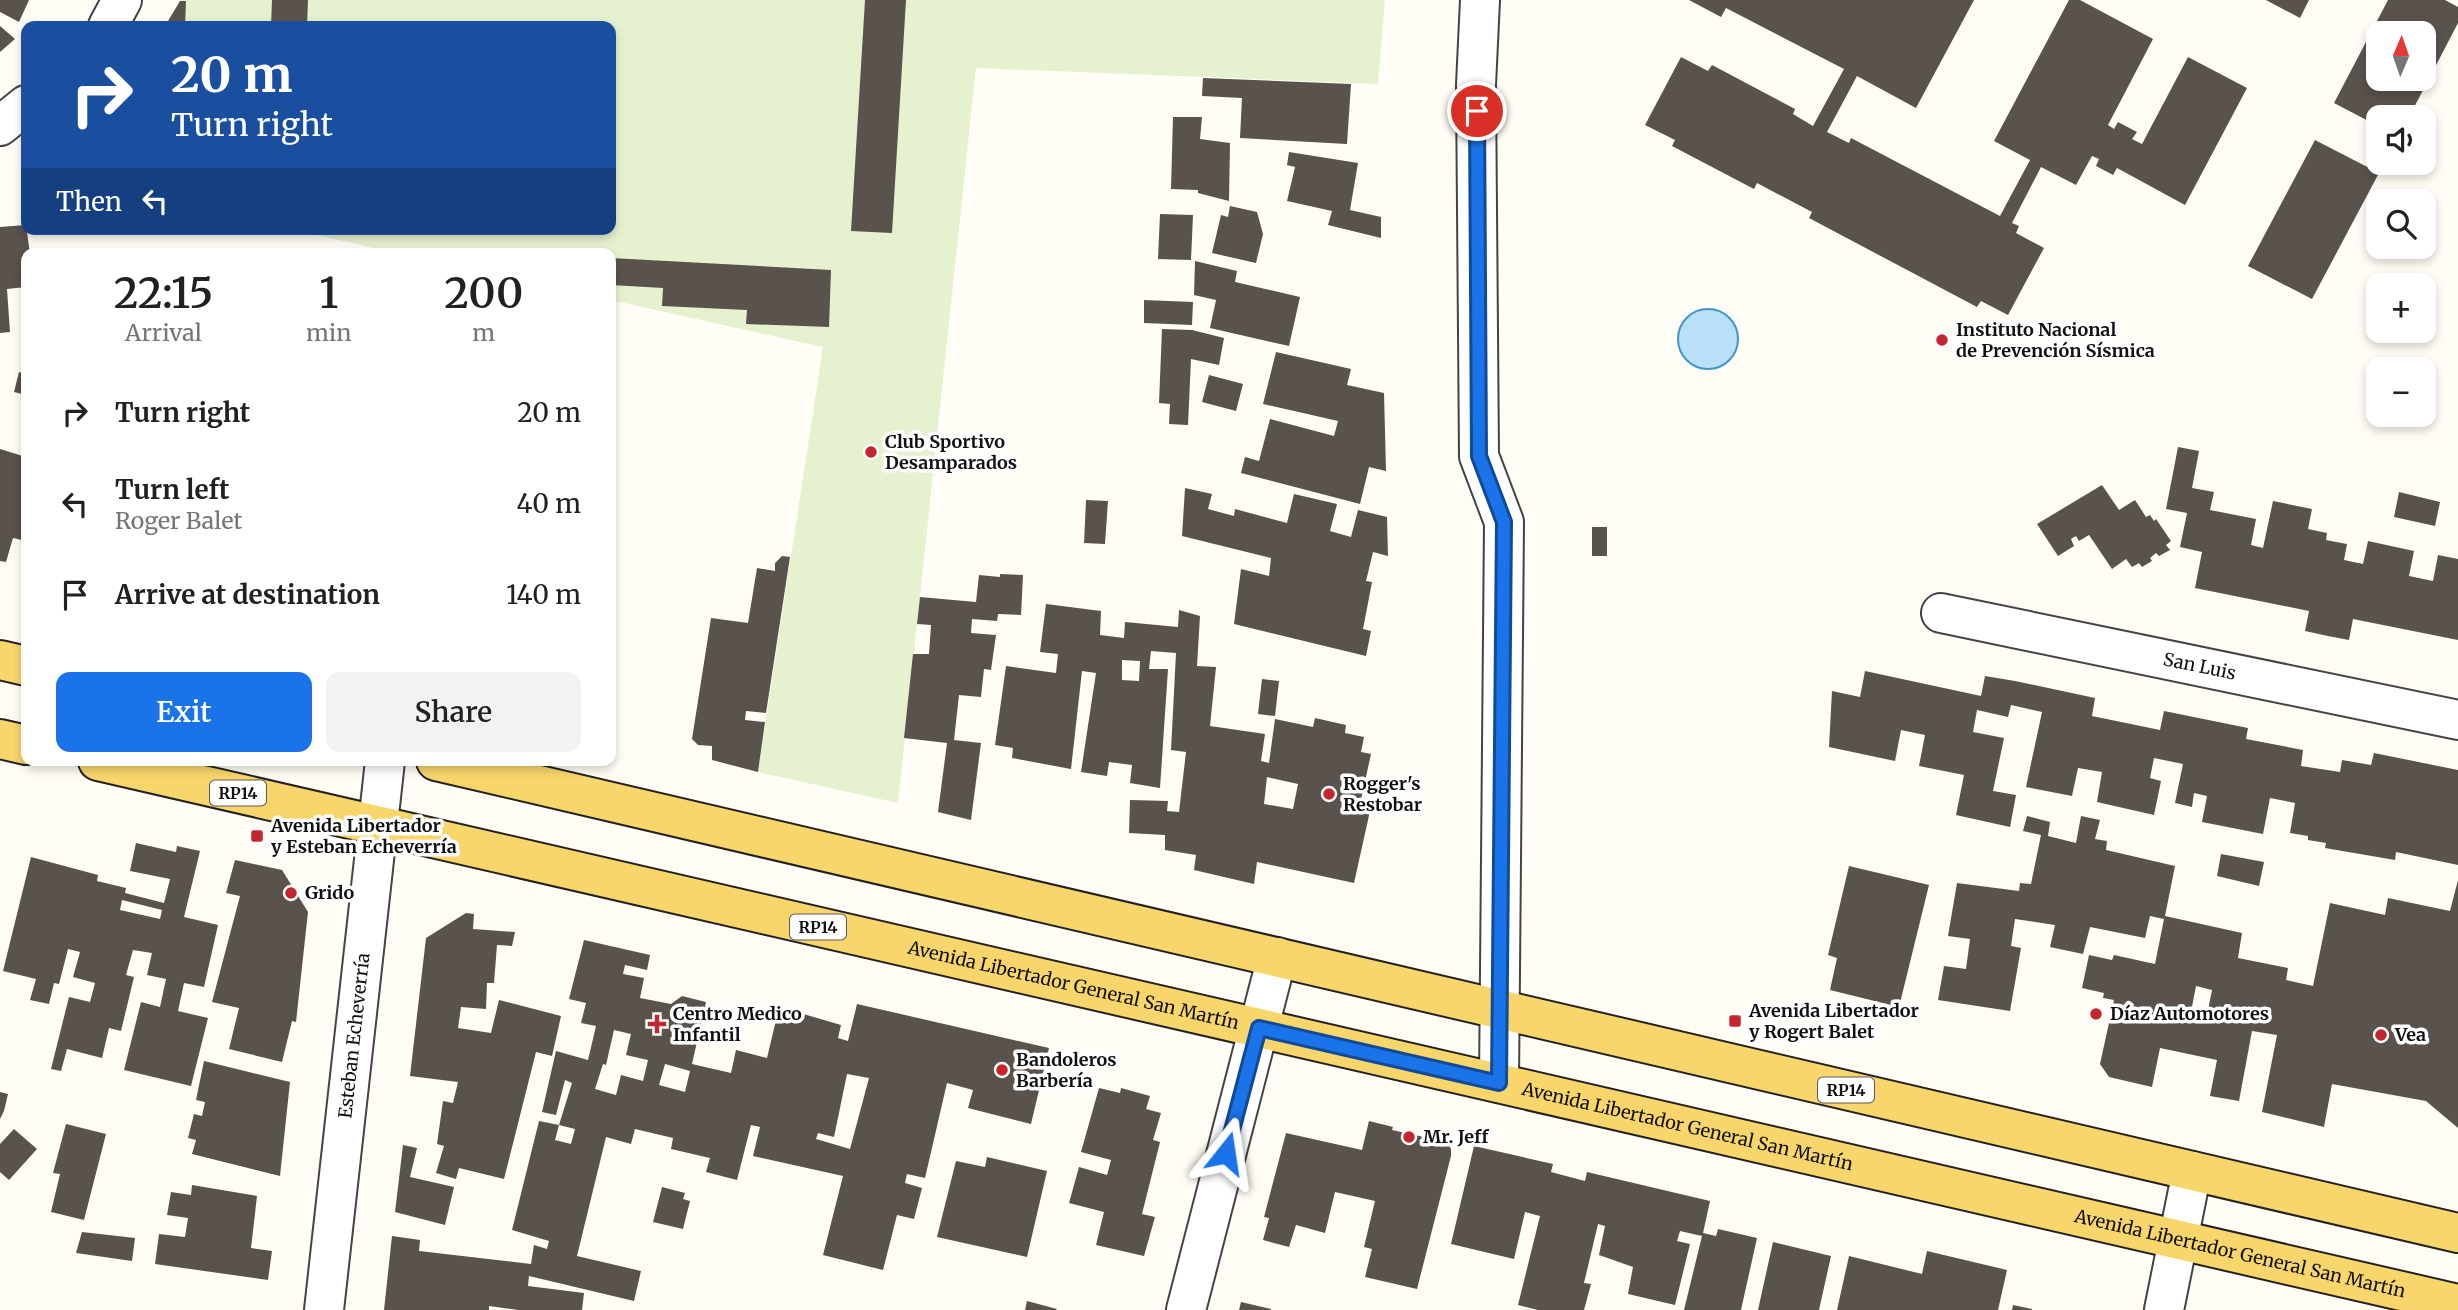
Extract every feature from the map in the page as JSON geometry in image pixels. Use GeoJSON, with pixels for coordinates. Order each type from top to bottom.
{"type":"FeatureCollection","features":[{"type":"Feature","properties":{"kind":"main road"},"geometry":{"type":"LineString","coordinates":[[0,660],[21,665]]}},
{"type":"Feature","properties":{"kind":"main road"},"geometry":{"type":"LineString","coordinates":[[0,739],[21,744]]}},
{"type":"Feature","properties":{"kind":"main road","name":"Avenida Libertador General San Martín"},"geometry":{"type":"LineString","coordinates":[[120,766],[2458,1304]]}},
{"type":"Feature","properties":{"kind":"main road","name":"RP14"},"geometry":{"type":"LineString","coordinates":[[457,766],[2458,1233]]}},
{"type":"Feature","properties":{"kind":"street"},"geometry":{"type":"LineString","coordinates":[[111,21],[122,0]]}},
{"type":"Feature","properties":{"kind":"street"},"geometry":{"type":"LineString","coordinates":[[1480,0],[1476,85],[1479,456],[1504,522],[1499,1083]]}},
{"type":"Feature","properties":{"kind":"street"},"geometry":{"type":"LineString","coordinates":[[0,126],[21,109]]}},
{"type":"Feature","properties":{"kind":"street","name":"San Luis"},"geometry":{"type":"LineString","coordinates":[[1941,613],[2458,720]]}},
{"type":"Feature","properties":{"kind":"street","name":"Esteban Echeverría"},"geometry":{"type":"LineString","coordinates":[[324,1310],[384,766]]}},
{"type":"Feature","properties":{"kind":"street"},"geometry":{"type":"LineString","coordinates":[[1186,1310],[1277,957]]}},
{"type":"Feature","properties":{"kind":"street"},"geometry":{"type":"LineString","coordinates":[[2164,1310],[2192,1171]]}},
{"type":"Feature","properties":{"kind":"green space","name":"Club Sportivo Desamparados"},"geometry":{"type":"Polygon","coordinates":[[[181,0],[1385,0],[1378,84],[976,68],[898,803],[758,772],[823,347],[616,301],[616,248],[374,248],[317,235],[616,235],[616,21],[168,21],[181,0]]]}},
{"type":"Feature","properties":{"kind":"water"},"geometry":{"type":"Polygon","coordinates":[[[1708,309],[1725,314],[1733,322],[1738,339],[1733,356],[1725,364],[1708,369],[1691,364],[1683,356],[1678,339],[1683,322],[1691,314],[1708,309]]]}},
{"type":"Feature","properties":{"kind":"building"},"geometry":{"type":"Polygon","coordinates":[[[0,0],[29,0],[19,22],[0,12],[0,0]]]}},
{"type":"Feature","properties":{"kind":"building"},"geometry":{"type":"Polygon","coordinates":[[[272,0],[308,0],[307,21],[271,21],[272,0]]]}},
{"type":"Feature","properties":{"kind":"building"},"geometry":{"type":"Polygon","coordinates":[[[865,0],[906,0],[892,233],[851,231],[865,0]]]}},
{"type":"Feature","properties":{"kind":"building"},"geometry":{"type":"Polygon","coordinates":[[[1689,0],[1974,0],[1916,108],[1857,76],[1827,132],[1849,143],[1851,138],[2000,216],[2030,160],[1994,141],[2069,0],[2080,0],[2153,39],[2108,125],[2114,129],[2118,122],[2137,132],[2132,139],[2142,144],[2188,57],[2247,88],[2185,205],[2117,168],[2113,175],[2096,166],[2099,159],[2092,156],[2076,185],[2041,167],[2012,223],[2019,226],[2016,233],[2044,248],[2008,315],[1981,301],[1977,307],[1809,218],[1812,212],[1757,183],[1754,189],[1672,146],[1675,140],[1645,125],[1681,57],[1708,71],[1712,65],[1795,109],[1793,114],[1813,126],[1844,69],[1726,8],[1721,17],[1689,0]]]}},
{"type":"Feature","properties":{"kind":"building"},"geometry":{"type":"Polygon","coordinates":[[[2266,0],[2309,0],[2300,18],[2266,0]]]}},
{"type":"Feature","properties":{"kind":"building"},"geometry":{"type":"Polygon","coordinates":[[[2388,0],[2445,0],[2458,7],[2458,23],[2436,65],[2436,21],[2377,21],[2388,0]]]}},
{"type":"Feature","properties":{"kind":"building"},"geometry":{"type":"Polygon","coordinates":[[[180,1],[186,1],[185,21],[168,21],[180,1]]]}},
{"type":"Feature","properties":{"kind":"building"},"geometry":{"type":"Polygon","coordinates":[[[0,26],[15,39],[0,52],[0,26]]]}},
{"type":"Feature","properties":{"kind":"building"},"geometry":{"type":"Polygon","coordinates":[[[2366,42],[2366,91],[2423,91],[2415,105],[2366,105],[2366,120],[2334,103],[2366,42]]]}},
{"type":"Feature","properties":{"kind":"building"},"geometry":{"type":"Polygon","coordinates":[[[1203,78],[1351,84],[1347,144],[1240,138],[1242,98],[1202,96],[1203,78]]]}},
{"type":"Feature","properties":{"kind":"building"},"geometry":{"type":"Polygon","coordinates":[[[1173,117],[1202,117],[1200,139],[1230,143],[1229,201],[1198,193],[1198,190],[1171,189],[1173,117]]]}},
{"type":"Feature","properties":{"kind":"building"},"geometry":{"type":"Polygon","coordinates":[[[2315,140],[2366,166],[2366,175],[2378,175],[2370,189],[2366,189],[2366,197],[2312,299],[2248,266],[2315,140]]]}},
{"type":"Feature","properties":{"kind":"building"},"geometry":{"type":"Polygon","coordinates":[[[1289,152],[1358,163],[1350,210],[1381,217],[1381,238],[1328,225],[1332,211],[1287,201],[1295,167],[1287,165],[1289,152]]]}},
{"type":"Feature","properties":{"kind":"building"},"geometry":{"type":"Polygon","coordinates":[[[1230,206],[1257,212],[1263,234],[1256,263],[1212,253],[1221,215],[1228,217],[1230,206]]]}},
{"type":"Feature","properties":{"kind":"building"},"geometry":{"type":"Polygon","coordinates":[[[1160,214],[1193,215],[1191,260],[1158,259],[1160,214]]]}},
{"type":"Feature","properties":{"kind":"building"},"geometry":{"type":"Polygon","coordinates":[[[21,225],[21,235],[27,235],[29,248],[21,248],[21,288],[7,289],[10,332],[0,333],[0,227],[21,225]]]}},
{"type":"Feature","properties":{"kind":"building"},"geometry":{"type":"Polygon","coordinates":[[[616,258],[831,270],[829,327],[746,324],[747,310],[662,306],[663,288],[616,285],[616,258]]]}},
{"type":"Feature","properties":{"kind":"building"},"geometry":{"type":"Polygon","coordinates":[[[1195,261],[1237,271],[1235,282],[1300,297],[1289,346],[1210,328],[1216,300],[1194,295],[1195,261]]]}},
{"type":"Feature","properties":{"kind":"building"},"geometry":{"type":"Polygon","coordinates":[[[1144,300],[1193,302],[1192,325],[1144,323],[1144,300]]]}},
{"type":"Feature","properties":{"kind":"building"},"geometry":{"type":"Polygon","coordinates":[[[1162,329],[1192,330],[1224,338],[1219,365],[1191,359],[1188,425],[1169,424],[1170,404],[1159,403],[1162,329]]]}},
{"type":"Feature","properties":{"kind":"building"},"geometry":{"type":"Polygon","coordinates":[[[1276,352],[1351,369],[1347,385],[1384,393],[1386,471],[1369,467],[1360,504],[1241,473],[1245,457],[1259,461],[1270,419],[1334,436],[1338,421],[1263,404],[1276,352]]]}},
{"type":"Feature","properties":{"kind":"building"},"geometry":{"type":"Polygon","coordinates":[[[19,372],[21,373],[21,394],[14,392],[19,372]]]}},
{"type":"Feature","properties":{"kind":"building"},"geometry":{"type":"Polygon","coordinates":[[[1209,375],[1243,384],[1236,411],[1202,402],[1209,375]]]}},
{"type":"Feature","properties":{"kind":"building"},"geometry":{"type":"Polygon","coordinates":[[[2178,447],[2199,451],[2192,488],[2214,492],[2210,510],[2256,519],[2251,545],[2263,548],[2273,501],[2312,509],[2308,529],[2327,533],[2326,540],[2347,544],[2344,560],[2363,564],[2368,541],[2414,551],[2409,576],[2433,581],[2438,555],[2458,559],[2458,640],[2353,619],[2349,640],[2328,636],[2305,631],[2309,611],[2195,588],[2202,552],[2180,547],[2187,513],[2166,509],[2178,447]]]}},
{"type":"Feature","properties":{"kind":"building"},"geometry":{"type":"Polygon","coordinates":[[[0,449],[21,455],[21,540],[13,538],[6,562],[0,561],[0,449]]]}},
{"type":"Feature","properties":{"kind":"building"},"geometry":{"type":"Polygon","coordinates":[[[2102,485],[2119,510],[2135,500],[2146,517],[2150,515],[2154,521],[2156,519],[2171,541],[2166,545],[2170,550],[2159,556],[2156,553],[2150,558],[2152,561],[2142,567],[2139,563],[2132,567],[2126,559],[2112,569],[2089,535],[2079,541],[2076,536],[2071,539],[2074,546],[2058,556],[2037,524],[2102,485]]]}},
{"type":"Feature","properties":{"kind":"building"},"geometry":{"type":"Polygon","coordinates":[[[1185,488],[1212,494],[1208,509],[1234,516],[1235,509],[1287,523],[1294,494],[1337,504],[1330,531],[1351,537],[1358,510],[1387,517],[1388,556],[1373,552],[1366,581],[1372,582],[1363,629],[1371,631],[1366,656],[1234,624],[1241,569],[1269,576],[1271,558],[1182,536],[1185,488]]]}},
{"type":"Feature","properties":{"kind":"building"},"geometry":{"type":"Polygon","coordinates":[[[2399,492],[2440,502],[2435,526],[2394,517],[2399,492]]]}},
{"type":"Feature","properties":{"kind":"building"},"geometry":{"type":"Polygon","coordinates":[[[1086,500],[1108,501],[1105,544],[1084,543],[1086,500]]]}},
{"type":"Feature","properties":{"kind":"building"},"geometry":{"type":"Polygon","coordinates":[[[1592,527],[1607,527],[1607,556],[1592,556],[1592,527]]]}},
{"type":"Feature","properties":{"kind":"building"},"geometry":{"type":"Polygon","coordinates":[[[782,556],[790,557],[766,713],[746,711],[745,720],[765,722],[758,772],[712,760],[712,746],[698,745],[692,739],[711,618],[748,623],[757,568],[775,571],[775,563],[782,556]]]}},
{"type":"Feature","properties":{"kind":"building"},"geometry":{"type":"Polygon","coordinates":[[[1000,574],[1023,575],[1021,615],[998,614],[997,621],[972,619],[971,633],[996,635],[991,670],[984,669],[981,697],[959,695],[954,740],[981,743],[971,820],[938,812],[947,743],[904,738],[913,654],[929,654],[931,625],[917,624],[920,597],[976,602],[979,575],[1000,577],[1000,574]]]}},
{"type":"Feature","properties":{"kind":"building"},"geometry":{"type":"Polygon","coordinates":[[[1046,604],[1101,611],[1100,635],[1124,638],[1125,622],[1178,627],[1179,610],[1200,616],[1197,666],[1216,667],[1210,726],[1265,734],[1261,761],[1269,763],[1275,719],[1313,727],[1315,718],[1346,725],[1345,733],[1364,737],[1361,752],[1371,754],[1359,809],[1370,811],[1354,883],[1257,862],[1254,884],[1194,870],[1196,855],[1165,850],[1165,835],[1129,833],[1130,800],[1168,801],[1167,811],[1179,812],[1186,752],[1171,750],[1176,653],[1151,651],[1149,669],[1168,669],[1160,788],[1130,783],[1132,765],[1109,762],[1107,776],[1081,772],[1096,673],[1082,671],[1071,769],[1012,758],[1013,748],[995,745],[1006,666],[1056,673],[1058,654],[1040,652],[1046,604]],[[1122,660],[1122,680],[1139,681],[1140,661],[1122,660]],[[1267,777],[1264,804],[1293,809],[1298,784],[1267,777]]]}},
{"type":"Feature","properties":{"kind":"building"},"geometry":{"type":"Polygon","coordinates":[[[1865,671],[1981,696],[1985,676],[2015,681],[2095,698],[2092,716],[2160,730],[2164,711],[2248,728],[2246,739],[2303,750],[2301,766],[2340,772],[2342,760],[2371,765],[2374,753],[2458,770],[2458,865],[2396,852],[2395,860],[2325,848],[2326,843],[2290,833],[2295,803],[2270,798],[2263,834],[2202,822],[2207,796],[2194,793],[2192,807],[2175,803],[2183,764],[2154,758],[2150,778],[2161,781],[2154,815],[2097,802],[2102,772],[2078,768],[2072,796],[2026,787],[2042,712],[2011,705],[2008,717],[1977,710],[1973,732],[2004,738],[1993,791],[2016,795],[2010,827],[1956,815],[1964,775],[1919,766],[1925,735],[1901,730],[1895,761],[1829,747],[1832,691],[1860,697],[1865,671]]]}},
{"type":"Feature","properties":{"kind":"building"},"geometry":{"type":"Polygon","coordinates":[[[1262,679],[1279,681],[1275,716],[1258,714],[1262,679]]]}},
{"type":"Feature","properties":{"kind":"building"},"geometry":{"type":"Polygon","coordinates":[[[2027,816],[2050,822],[2048,836],[2076,843],[2081,816],[2100,820],[2095,839],[2107,841],[2106,850],[2175,866],[2165,916],[2242,933],[2238,958],[2288,968],[2286,980],[2313,986],[2330,903],[2385,915],[2388,898],[2450,911],[2458,880],[2458,1128],[2426,1101],[2332,1084],[2324,1127],[2262,1112],[2277,1035],[2252,1031],[2239,1101],[2210,1096],[2217,1060],[2160,1048],[2152,1087],[2109,1077],[2100,1064],[2114,1000],[2103,998],[2104,993],[2082,988],[2089,955],[2112,960],[2114,955],[2155,964],[2164,919],[2150,916],[2145,938],[2090,927],[2083,954],[2050,947],[2055,925],[2015,919],[2011,946],[2021,948],[2010,1011],[1938,1000],[1944,966],[1966,969],[1970,939],[1948,936],[1957,883],[2019,891],[2020,883],[2031,884],[2041,835],[2023,831],[2027,816]],[[2196,986],[2191,1012],[2207,1015],[2212,990],[2196,986]]]}},
{"type":"Feature","properties":{"kind":"building"},"geometry":{"type":"Polygon","coordinates":[[[136,843],[176,852],[177,846],[200,851],[184,917],[218,925],[204,987],[184,983],[178,1011],[208,1018],[191,1086],[124,1070],[141,1002],[160,1007],[166,979],[147,975],[152,953],[133,950],[126,975],[134,977],[121,1031],[109,1028],[102,1058],[67,1049],[61,1071],[51,1069],[69,997],[90,1002],[95,983],[73,977],[80,952],[68,949],[59,984],[54,983],[49,1004],[30,1000],[36,979],[3,971],[31,857],[98,875],[97,881],[126,888],[125,893],[164,903],[170,879],[130,871],[136,843]],[[122,900],[120,910],[160,919],[162,910],[122,900]]]}},
{"type":"Feature","properties":{"kind":"building"},"geometry":{"type":"Polygon","coordinates":[[[2221,854],[2264,862],[2259,886],[2217,876],[2221,854]]]}},
{"type":"Feature","properties":{"kind":"building"},"geometry":{"type":"Polygon","coordinates":[[[235,860],[282,870],[308,912],[296,1022],[292,1021],[282,1062],[229,1049],[239,1008],[212,1002],[240,896],[226,893],[235,860]]]}},
{"type":"Feature","properties":{"kind":"building"},"geometry":{"type":"Polygon","coordinates":[[[1849,866],[1929,885],[1899,1007],[1830,990],[1837,958],[1828,955],[1849,866]]]}},
{"type":"Feature","properties":{"kind":"building"},"geometry":{"type":"Polygon","coordinates":[[[466,913],[474,914],[473,929],[515,932],[512,946],[497,945],[494,983],[487,983],[486,1009],[461,1007],[458,1028],[491,1033],[499,1000],[561,1016],[552,1056],[536,1052],[504,1179],[459,1168],[456,1179],[436,1173],[444,1146],[437,1144],[443,1101],[453,1103],[458,1082],[410,1076],[426,938],[466,913]]]}},
{"type":"Feature","properties":{"kind":"building"},"geometry":{"type":"Polygon","coordinates":[[[584,940],[650,955],[647,970],[625,965],[623,974],[644,978],[640,998],[671,1004],[682,996],[706,1002],[692,1064],[731,1073],[736,1050],[767,1058],[778,1012],[799,1017],[800,1013],[841,1025],[838,1038],[848,1041],[857,1004],[1049,1048],[1031,1124],[968,1108],[973,1090],[947,1083],[925,1178],[907,1174],[905,1183],[922,1188],[914,1219],[897,1215],[883,1270],[823,1255],[843,1176],[753,1156],[760,1127],[751,1125],[737,1180],[706,1172],[710,1158],[671,1149],[673,1138],[635,1129],[631,1144],[606,1137],[577,1256],[641,1271],[634,1301],[529,1276],[528,1286],[584,1293],[582,1310],[518,1310],[489,1306],[489,1310],[384,1310],[392,1236],[420,1240],[419,1251],[531,1264],[534,1245],[547,1249],[549,1241],[512,1230],[539,1121],[559,1125],[572,1083],[565,1080],[556,1115],[542,1112],[556,1051],[588,1060],[596,1026],[581,1023],[586,1003],[569,999],[584,940]],[[614,1030],[606,1065],[603,1064],[595,1089],[616,1095],[621,1075],[643,1081],[648,1060],[626,1055],[631,1034],[614,1030]],[[665,1064],[659,1085],[685,1092],[690,1071],[665,1064]],[[847,1074],[834,1137],[818,1133],[816,1139],[850,1149],[869,1078],[847,1074]],[[559,1125],[555,1140],[571,1144],[575,1129],[559,1125]]]}},
{"type":"Feature","properties":{"kind":"building"},"geometry":{"type":"Polygon","coordinates":[[[204,1061],[290,1082],[280,1176],[192,1154],[196,1140],[188,1138],[194,1114],[202,1116],[205,1102],[196,1100],[204,1061]]]}},
{"type":"Feature","properties":{"kind":"building"},"geometry":{"type":"Polygon","coordinates":[[[1099,1088],[1120,1093],[1121,1088],[1150,1096],[1146,1109],[1161,1113],[1153,1140],[1160,1142],[1142,1214],[1155,1217],[1144,1256],[1096,1245],[1104,1212],[1069,1203],[1079,1167],[1107,1175],[1111,1160],[1081,1152],[1099,1088]]]}},
{"type":"Feature","properties":{"kind":"building"},"geometry":{"type":"Polygon","coordinates":[[[0,1092],[8,1094],[0,1119],[0,1092]]]}},
{"type":"Feature","properties":{"kind":"building"},"geometry":{"type":"Polygon","coordinates":[[[1369,1121],[1393,1127],[1392,1130],[1447,1142],[1451,1149],[1417,1289],[1365,1277],[1372,1249],[1364,1247],[1375,1201],[1335,1192],[1325,1233],[1296,1225],[1289,1247],[1263,1240],[1269,1218],[1264,1217],[1286,1133],[1362,1150],[1369,1121]]]}},
{"type":"Feature","properties":{"kind":"building"},"geometry":{"type":"Polygon","coordinates":[[[66,1124],[106,1134],[84,1220],[51,1212],[60,1174],[53,1173],[66,1124]]]}},
{"type":"Feature","properties":{"kind":"building"},"geometry":{"type":"Polygon","coordinates":[[[14,1129],[37,1149],[9,1180],[0,1172],[0,1144],[14,1129]]]}},
{"type":"Feature","properties":{"kind":"building"},"geometry":{"type":"Polygon","coordinates":[[[403,1145],[417,1148],[410,1177],[454,1187],[445,1225],[395,1212],[403,1145]]]}},
{"type":"Feature","properties":{"kind":"building"},"geometry":{"type":"Polygon","coordinates":[[[1474,1146],[1553,1164],[1551,1172],[1585,1181],[1587,1172],[1710,1201],[1703,1233],[1716,1236],[1718,1229],[1757,1238],[1741,1310],[1684,1310],[1702,1236],[1680,1231],[1677,1241],[1690,1244],[1675,1305],[1628,1294],[1633,1267],[1599,1255],[1605,1226],[1598,1224],[1584,1283],[1591,1284],[1584,1310],[1538,1310],[1518,1305],[1540,1216],[1525,1212],[1514,1259],[1451,1244],[1474,1146]]]}},
{"type":"Feature","properties":{"kind":"building"},"geometry":{"type":"Polygon","coordinates":[[[987,1157],[1047,1171],[1027,1257],[937,1237],[956,1161],[985,1167],[987,1157]]]}},
{"type":"Feature","properties":{"kind":"building"},"geometry":{"type":"Polygon","coordinates":[[[192,1185],[257,1196],[251,1248],[272,1251],[268,1280],[155,1264],[159,1234],[185,1237],[188,1218],[167,1215],[171,1192],[191,1195],[192,1185]]]}},
{"type":"Feature","properties":{"kind":"building"},"geometry":{"type":"Polygon","coordinates":[[[662,1187],[685,1193],[683,1199],[690,1201],[683,1229],[653,1222],[662,1187]]]}},
{"type":"Feature","properties":{"kind":"building"},"geometry":{"type":"Polygon","coordinates":[[[82,1232],[135,1238],[132,1261],[76,1253],[82,1232]]]}},
{"type":"Feature","properties":{"kind":"building"},"geometry":{"type":"Polygon","coordinates":[[[1773,1242],[1831,1256],[1819,1310],[1758,1310],[1773,1242]]]}},
{"type":"Feature","properties":{"kind":"building"},"geometry":{"type":"Polygon","coordinates":[[[1927,1251],[2007,1270],[1998,1310],[1837,1310],[1849,1256],[1922,1274],[1927,1251]]]}},
{"type":"Feature","properties":{"kind":"building"},"geometry":{"type":"Polygon","coordinates":[[[1027,1301],[1057,1309],[1025,1310],[1027,1301]]]}},
{"type":"Feature","properties":{"kind":"building"},"geometry":{"type":"Polygon","coordinates":[[[1241,1302],[1271,1309],[1271,1310],[1239,1310],[1241,1302]]]}},
{"type":"Feature","properties":{"kind":"building"},"geometry":{"type":"Polygon","coordinates":[[[2013,1305],[2032,1309],[2032,1310],[2012,1310],[2013,1305]]]}},
{"type":"Feature","properties":{"kind":"place","name":"Instituto Nacional de Prevención Sísmica"},"geometry":{"type":"Point","coordinates":[1942,340]}},
{"type":"Feature","properties":{"kind":"place","name":"Club Sportivo Desamparados"},"geometry":{"type":"Point","coordinates":[871,452]}},
{"type":"Feature","properties":{"kind":"place","name":"Rogger's Restobar"},"geometry":{"type":"Point","coordinates":[1329,794]}},
{"type":"Feature","properties":{"kind":"place","name":"Avenida Libertador y Esteban Echeverría"},"geometry":{"type":"Point","coordinates":[257,836]}},
{"type":"Feature","properties":{"kind":"place","name":"Grido"},"geometry":{"type":"Point","coordinates":[291,893]}},
{"type":"Feature","properties":{"kind":"place","name":"Díaz Automotores"},"geometry":{"type":"Point","coordinates":[2096,1014]}},
{"type":"Feature","properties":{"kind":"place","name":"Avenida Libertador y Rogert Balet"},"geometry":{"type":"Point","coordinates":[1735,1021]}},
{"type":"Feature","properties":{"kind":"place","name":"Centro Medico Infantil"},"geometry":{"type":"Point","coordinates":[657,1024]}},
{"type":"Feature","properties":{"kind":"place","name":"Vea"},"geometry":{"type":"Point","coordinates":[2381,1035]}},
{"type":"Feature","properties":{"kind":"place","name":"Bandoleros Barbería"},"geometry":{"type":"Point","coordinates":[1002,1070]}},
{"type":"Feature","properties":{"kind":"place","name":"Mr. Jeff"},"geometry":{"type":"Point","coordinates":[1409,1137]}},
{"type":"Feature","properties":{"kind":"route"},"geometry":{"type":"LineString","coordinates":[[1226,1153],[1259,1028],[1499,1083],[1504,522],[1479,456],[1477,111]]}}]}
